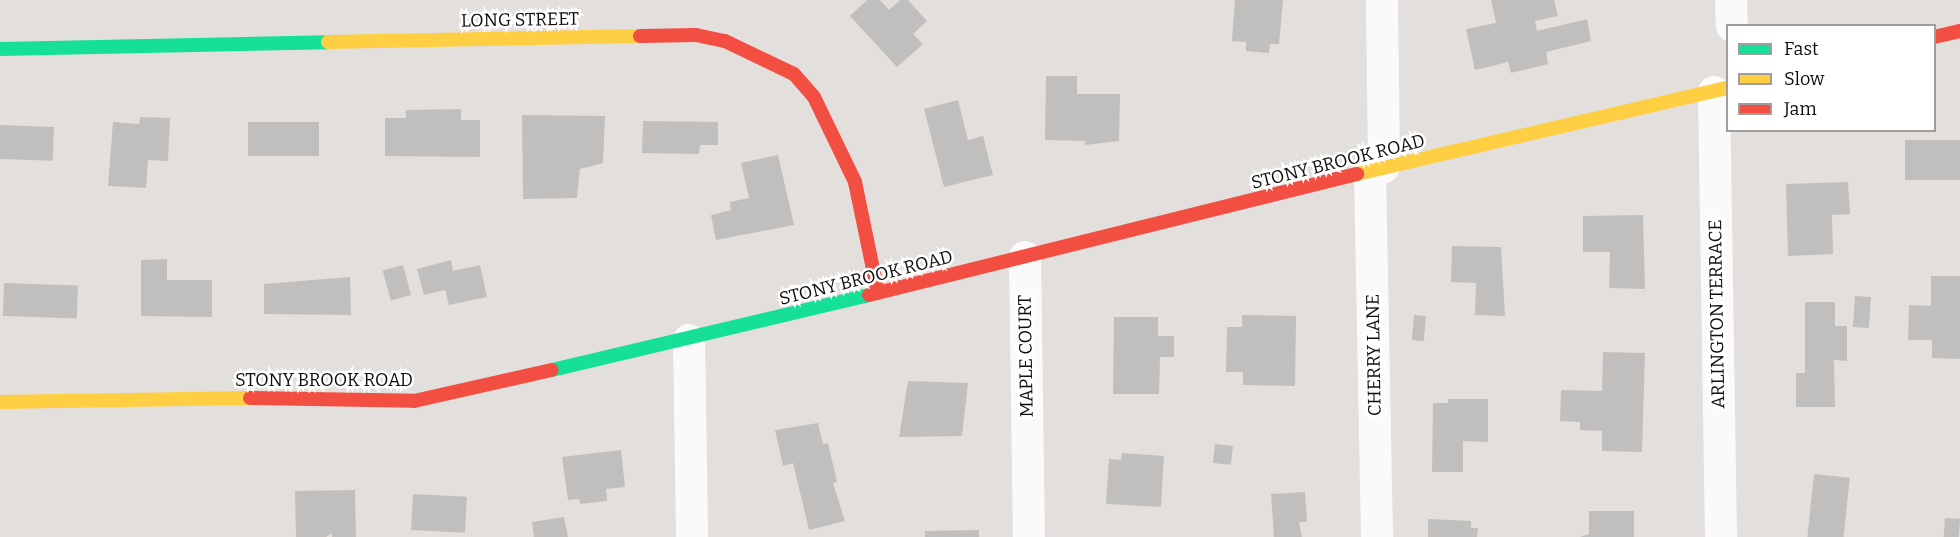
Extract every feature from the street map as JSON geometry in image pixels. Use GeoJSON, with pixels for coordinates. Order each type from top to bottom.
{"type":"FeatureCollection","features":[{"type":"Feature","properties":{"kind":"main road"},"geometry":{"type":"LineString","coordinates":[[1936,37],[1960,31]]}},
{"type":"Feature","properties":{"kind":"main road","name":"LONG STREET"},"geometry":{"type":"LineString","coordinates":[[0,49],[696,35],[725,41],[794,74],[814,97],[855,182],[878,293]]}},
{"type":"Feature","properties":{"kind":"main road","name":"STONY BROOK ROAD"},"geometry":{"type":"LineString","coordinates":[[0,402],[199,397],[414,401],[689,340],[1377,170],[1721,90]]}},
{"type":"Feature","properties":{"kind":"street","name":"CHERRY LANE"},"geometry":{"type":"LineString","coordinates":[[1377,537],[1377,170],[1382,0]]}},
{"type":"Feature","properties":{"kind":"street"},"geometry":{"type":"LineString","coordinates":[[1731,0],[1732,24]]}},
{"type":"Feature","properties":{"kind":"street","name":"ARLINGTON TERRACE"},"geometry":{"type":"LineString","coordinates":[[1720,537],[1721,90]]}},
{"type":"Feature","properties":{"kind":"street","name":"MAPLE COURT"},"geometry":{"type":"LineString","coordinates":[[1025,258],[1029,537]]}},
{"type":"Feature","properties":{"kind":"street"},"geometry":{"type":"LineString","coordinates":[[689,340],[692,537]]}},
{"type":"Feature","properties":{"kind":"building"},"geometry":{"type":"Polygon","coordinates":[[[867,0],[880,0],[889,10],[900,0],[908,0],[927,21],[913,34],[923,44],[897,67],[850,16],[867,0]]]}},
{"type":"Feature","properties":{"kind":"building"},"geometry":{"type":"Polygon","coordinates":[[[1235,0],[1283,0],[1279,44],[1270,44],[1269,53],[1246,51],[1246,42],[1232,41],[1235,0]]]}},
{"type":"Feature","properties":{"kind":"building"},"geometry":{"type":"Polygon","coordinates":[[[1491,0],[1554,0],[1558,16],[1535,21],[1537,31],[1587,19],[1591,41],[1546,52],[1548,64],[1511,73],[1508,62],[1475,70],[1466,29],[1496,23],[1491,0]]]}},
{"type":"Feature","properties":{"kind":"building"},"geometry":{"type":"Polygon","coordinates":[[[1046,76],[1077,76],[1077,94],[1120,94],[1119,141],[1085,145],[1085,141],[1045,140],[1046,76]]]}},
{"type":"Feature","properties":{"kind":"building"},"geometry":{"type":"Polygon","coordinates":[[[958,100],[968,140],[983,136],[993,175],[944,187],[924,109],[958,100]]]}},
{"type":"Feature","properties":{"kind":"building"},"geometry":{"type":"Polygon","coordinates":[[[461,109],[461,120],[480,120],[480,157],[385,156],[385,118],[406,118],[406,110],[461,109]]]}},
{"type":"Feature","properties":{"kind":"building"},"geometry":{"type":"Polygon","coordinates":[[[522,115],[605,116],[603,163],[580,169],[577,198],[523,199],[522,115]]]}},
{"type":"Feature","properties":{"kind":"building"},"geometry":{"type":"Polygon","coordinates":[[[140,117],[170,118],[168,161],[148,160],[146,188],[108,186],[113,122],[139,124],[140,117]]]}},
{"type":"Feature","properties":{"kind":"building"},"geometry":{"type":"Polygon","coordinates":[[[643,121],[718,122],[718,145],[700,145],[699,154],[642,153],[643,121]]]}},
{"type":"Feature","properties":{"kind":"building"},"geometry":{"type":"Polygon","coordinates":[[[248,122],[319,122],[319,156],[248,156],[248,122]]]}},
{"type":"Feature","properties":{"kind":"building"},"geometry":{"type":"Polygon","coordinates":[[[0,125],[54,127],[53,161],[0,159],[0,125]]]}},
{"type":"Feature","properties":{"kind":"building"},"geometry":{"type":"Polygon","coordinates":[[[1905,140],[1960,140],[1960,180],[1905,180],[1905,140]]]}},
{"type":"Feature","properties":{"kind":"building"},"geometry":{"type":"Polygon","coordinates":[[[778,155],[794,225],[716,240],[711,215],[731,210],[730,202],[749,198],[741,163],[778,155]]]}},
{"type":"Feature","properties":{"kind":"building"},"geometry":{"type":"Polygon","coordinates":[[[1848,182],[1850,214],[1832,215],[1833,254],[1788,256],[1786,184],[1848,182]]]}},
{"type":"Feature","properties":{"kind":"building"},"geometry":{"type":"Polygon","coordinates":[[[1643,215],[1645,289],[1609,288],[1610,252],[1583,252],[1583,216],[1643,215]]]}},
{"type":"Feature","properties":{"kind":"building"},"geometry":{"type":"Polygon","coordinates":[[[1452,246],[1501,247],[1505,316],[1475,315],[1476,283],[1451,282],[1452,246]]]}},
{"type":"Feature","properties":{"kind":"building"},"geometry":{"type":"Polygon","coordinates":[[[167,259],[167,280],[212,280],[212,317],[141,316],[141,260],[167,259]]]}},
{"type":"Feature","properties":{"kind":"building"},"geometry":{"type":"Polygon","coordinates":[[[451,260],[453,271],[480,265],[487,297],[449,305],[445,290],[424,295],[417,269],[451,260]]]}},
{"type":"Feature","properties":{"kind":"building"},"geometry":{"type":"Polygon","coordinates":[[[403,265],[411,295],[391,300],[383,270],[403,265]]]}},
{"type":"Feature","properties":{"kind":"building"},"geometry":{"type":"Polygon","coordinates":[[[1931,276],[1960,276],[1960,359],[1932,358],[1932,340],[1908,340],[1909,305],[1931,306],[1931,276]]]}},
{"type":"Feature","properties":{"kind":"building"},"geometry":{"type":"Polygon","coordinates":[[[350,277],[351,315],[264,314],[264,284],[350,277]]]}},
{"type":"Feature","properties":{"kind":"building"},"geometry":{"type":"Polygon","coordinates":[[[4,283],[78,286],[77,319],[3,316],[4,283]]]}},
{"type":"Feature","properties":{"kind":"building"},"geometry":{"type":"Polygon","coordinates":[[[1855,296],[1871,297],[1869,328],[1853,327],[1855,296]]]}},
{"type":"Feature","properties":{"kind":"building"},"geometry":{"type":"Polygon","coordinates":[[[1805,302],[1835,302],[1835,326],[1847,326],[1847,361],[1834,360],[1835,407],[1796,407],[1796,373],[1805,373],[1805,302]]]}},
{"type":"Feature","properties":{"kind":"building"},"geometry":{"type":"Polygon","coordinates":[[[1242,315],[1296,316],[1295,386],[1243,385],[1243,372],[1226,372],[1227,327],[1242,327],[1242,315]]]}},
{"type":"Feature","properties":{"kind":"building"},"geometry":{"type":"Polygon","coordinates":[[[1414,315],[1426,316],[1424,341],[1412,340],[1414,315]]]}},
{"type":"Feature","properties":{"kind":"building"},"geometry":{"type":"Polygon","coordinates":[[[1114,317],[1158,317],[1158,336],[1174,336],[1174,357],[1160,357],[1159,394],[1113,394],[1114,317]]]}},
{"type":"Feature","properties":{"kind":"building"},"geometry":{"type":"Polygon","coordinates":[[[1603,352],[1645,353],[1642,452],[1602,451],[1602,431],[1580,430],[1580,422],[1560,421],[1561,390],[1602,391],[1603,352]]]}},
{"type":"Feature","properties":{"kind":"building"},"geometry":{"type":"Polygon","coordinates":[[[908,381],[968,383],[962,436],[899,437],[908,381]]]}},
{"type":"Feature","properties":{"kind":"building"},"geometry":{"type":"Polygon","coordinates":[[[1448,399],[1488,399],[1488,442],[1463,441],[1463,472],[1432,472],[1433,403],[1448,403],[1448,399]]]}},
{"type":"Feature","properties":{"kind":"building"},"geometry":{"type":"Polygon","coordinates":[[[818,423],[823,444],[828,443],[837,482],[833,483],[845,521],[809,530],[793,463],[783,466],[775,430],[818,423]]]}},
{"type":"Feature","properties":{"kind":"building"},"geometry":{"type":"Polygon","coordinates":[[[1215,444],[1233,446],[1231,465],[1213,463],[1215,444]]]}},
{"type":"Feature","properties":{"kind":"building"},"geometry":{"type":"Polygon","coordinates":[[[621,450],[625,487],[606,489],[607,501],[580,504],[579,499],[568,500],[562,457],[621,450]]]}},
{"type":"Feature","properties":{"kind":"building"},"geometry":{"type":"Polygon","coordinates":[[[1122,453],[1164,456],[1161,507],[1106,504],[1109,459],[1121,460],[1122,453]]]}},
{"type":"Feature","properties":{"kind":"building"},"geometry":{"type":"Polygon","coordinates":[[[1814,474],[1850,478],[1844,537],[1807,537],[1814,474]]]}},
{"type":"Feature","properties":{"kind":"building"},"geometry":{"type":"Polygon","coordinates":[[[355,490],[356,537],[332,537],[332,533],[326,537],[296,537],[295,491],[355,490]]]}},
{"type":"Feature","properties":{"kind":"building"},"geometry":{"type":"Polygon","coordinates":[[[1305,492],[1307,522],[1299,522],[1302,537],[1274,537],[1271,494],[1305,492]]]}},
{"type":"Feature","properties":{"kind":"building"},"geometry":{"type":"Polygon","coordinates":[[[413,494],[467,497],[465,533],[411,530],[413,494]]]}},
{"type":"Feature","properties":{"kind":"building"},"geometry":{"type":"Polygon","coordinates":[[[1589,511],[1634,511],[1634,537],[1580,537],[1589,534],[1589,511]]]}},
{"type":"Feature","properties":{"kind":"building"},"geometry":{"type":"Polygon","coordinates":[[[564,517],[568,537],[534,537],[532,522],[564,517]]]}},
{"type":"Feature","properties":{"kind":"building"},"geometry":{"type":"Polygon","coordinates":[[[1945,518],[1960,519],[1959,537],[1944,537],[1945,518]]]}},
{"type":"Feature","properties":{"kind":"building"},"geometry":{"type":"Polygon","coordinates":[[[1428,519],[1471,521],[1471,528],[1478,528],[1477,537],[1428,537],[1428,519]]]}},
{"type":"Feature","properties":{"kind":"building"},"geometry":{"type":"Polygon","coordinates":[[[979,530],[979,537],[925,537],[925,531],[979,530]]]}},
{"type":"Feature","properties":{"kind":"traffic: fast"},"geometry":{"type":"LineString","coordinates":[[0,49],[328,42]]}},
{"type":"Feature","properties":{"kind":"traffic: fast"},"geometry":{"type":"LineString","coordinates":[[552,370],[869,295]]}},
{"type":"Feature","properties":{"kind":"traffic: slow"},"geometry":{"type":"LineString","coordinates":[[328,42],[640,36]]}},
{"type":"Feature","properties":{"kind":"traffic: slow"},"geometry":{"type":"LineString","coordinates":[[1357,174],[1726,88]]}},
{"type":"Feature","properties":{"kind":"traffic: slow"},"geometry":{"type":"LineString","coordinates":[[0,402],[250,398]]}},
{"type":"Feature","properties":{"kind":"traffic: jam"},"geometry":{"type":"LineString","coordinates":[[1936,37],[1960,31]]}},
{"type":"Feature","properties":{"kind":"traffic: jam"},"geometry":{"type":"LineString","coordinates":[[640,36],[696,35],[725,41],[794,74],[814,97],[855,182],[878,293]]}},
{"type":"Feature","properties":{"kind":"traffic: jam"},"geometry":{"type":"LineString","coordinates":[[869,295],[1357,174]]}},
{"type":"Feature","properties":{"kind":"traffic: jam"},"geometry":{"type":"LineString","coordinates":[[250,398],[414,401],[552,370]]}}]}
